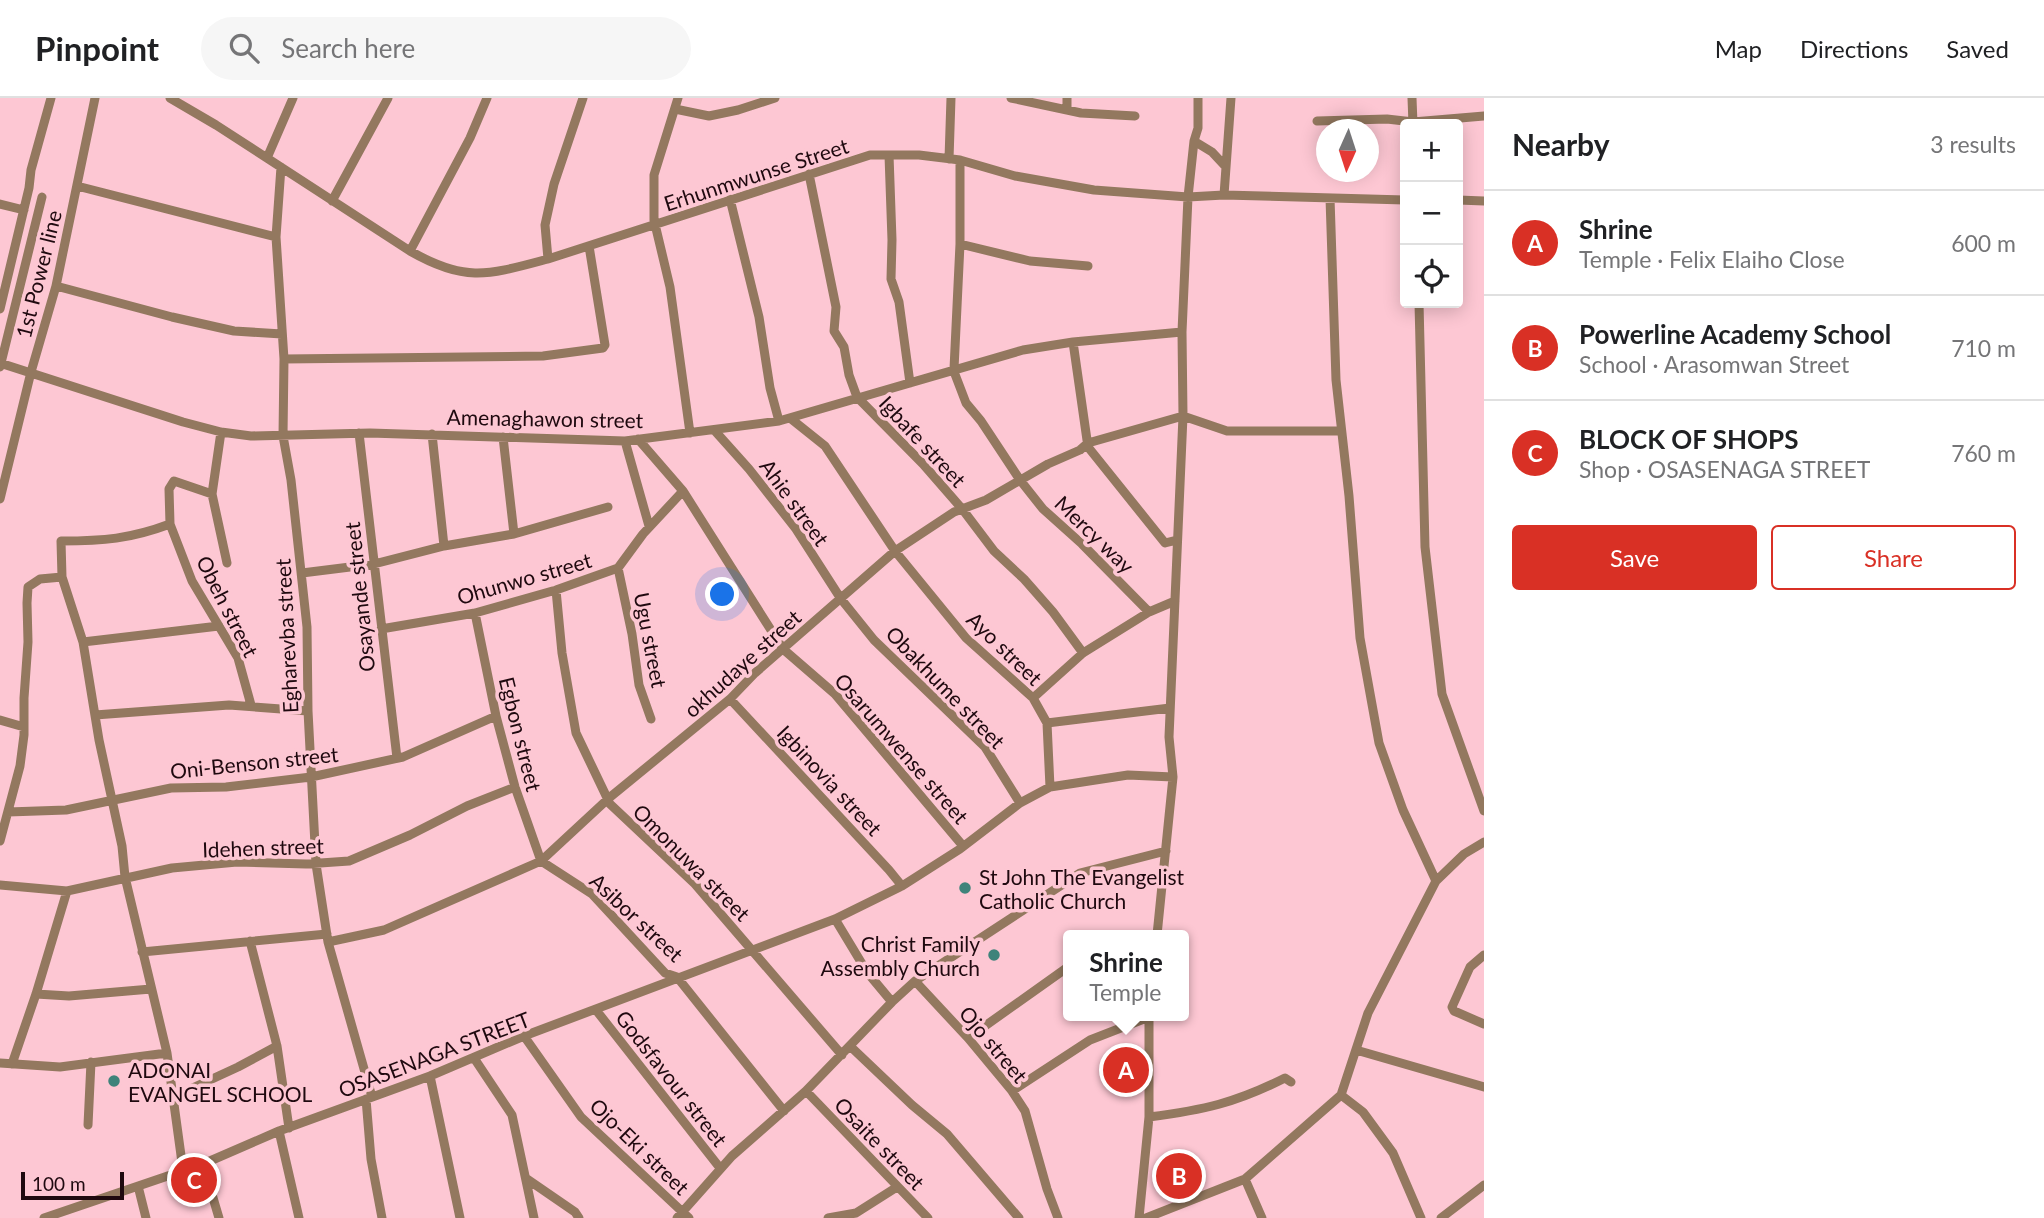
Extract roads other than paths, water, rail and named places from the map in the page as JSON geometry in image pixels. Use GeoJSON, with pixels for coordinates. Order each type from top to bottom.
{"type":"FeatureCollection","features":[{"type":"Feature","properties":{"kind":"street"},"geometry":{"type":"LineString","coordinates":[[0,309],[31,170],[51,98]]}},
{"type":"Feature","properties":{"kind":"street","name":"1st Power line"},"geometry":{"type":"LineString","coordinates":[[0,499],[55,286],[95,98]]}},
{"type":"Feature","properties":{"kind":"street","name":"Erhunmwunse Street"},"geometry":{"type":"LineString","coordinates":[[170,98],[410,251],[435,265],[457,272],[483,273],[548,259],[870,155],[960,160],[1016,176],[1094,190],[1188,197],[1224,195],[1400,200]]}},
{"type":"Feature","properties":{"kind":"street"},"geometry":{"type":"LineString","coordinates":[[267,158],[293,98]]}},
{"type":"Feature","properties":{"kind":"street"},"geometry":{"type":"LineString","coordinates":[[332,201],[388,98]]}},
{"type":"Feature","properties":{"kind":"street"},"geometry":{"type":"LineString","coordinates":[[410,251],[470,138],[487,98]]}},
{"type":"Feature","properties":{"kind":"street"},"geometry":{"type":"LineString","coordinates":[[548,259],[545,226],[554,184],[583,98]]}},
{"type":"Feature","properties":{"kind":"street"},"geometry":{"type":"LineString","coordinates":[[678,98],[654,175],[655,226],[670,287],[690,433]]}},
{"type":"Feature","properties":{"kind":"street"},"geometry":{"type":"LineString","coordinates":[[674,109],[709,116],[775,98]]}},
{"type":"Feature","properties":{"kind":"street"},"geometry":{"type":"LineString","coordinates":[[949,159],[951,98]]}},
{"type":"Feature","properties":{"kind":"street"},"geometry":{"type":"LineString","coordinates":[[1011,98],[1081,113],[1135,116]]}},
{"type":"Feature","properties":{"kind":"street"},"geometry":{"type":"LineString","coordinates":[[1067,98],[1067,109]]}},
{"type":"Feature","properties":{"kind":"street"},"geometry":{"type":"LineString","coordinates":[[1158,930],[1172,778],[1169,737],[1183,416],[1182,332],[1188,197],[1198,128],[1198,98]]}},
{"type":"Feature","properties":{"kind":"street"},"geometry":{"type":"LineString","coordinates":[[1224,195],[1231,98]]}},
{"type":"Feature","properties":{"kind":"street"},"geometry":{"type":"LineString","coordinates":[[1412,98],[1413,119]]}},
{"type":"Feature","properties":{"kind":"street"},"geometry":{"type":"LineString","coordinates":[[1454,119],[1484,116]]}},
{"type":"Feature","properties":{"kind":"street"},"geometry":{"type":"LineString","coordinates":[[1379,119],[1400,121]]}},
{"type":"Feature","properties":{"kind":"street"},"geometry":{"type":"LineString","coordinates":[[1194,141],[1212,152],[1226,167]]}},
{"type":"Feature","properties":{"kind":"street"},"geometry":{"type":"LineString","coordinates":[[889,155],[891,279],[899,302],[909,383]]}},
{"type":"Feature","properties":{"kind":"street"},"geometry":{"type":"LineString","coordinates":[[953,369],[960,244],[960,160]]}},
{"type":"Feature","properties":{"kind":"street","name":"Egharevba street"},"geometry":{"type":"LineString","coordinates":[[281,167],[276,237],[284,359],[283,436],[307,627],[308,711],[316,864],[328,938],[369,1098],[371,1159],[382,1218]]}},
{"type":"Feature","properties":{"kind":"street"},"geometry":{"type":"LineString","coordinates":[[809,174],[836,307],[834,331],[844,347],[849,375],[857,397]]}},
{"type":"Feature","properties":{"kind":"street"},"geometry":{"type":"LineString","coordinates":[[77,186],[276,237]]}},
{"type":"Feature","properties":{"kind":"street"},"geometry":{"type":"LineString","coordinates":[[0,364],[42,197]]}},
{"type":"Feature","properties":{"kind":"street"},"geometry":{"type":"LineString","coordinates":[[1330,198],[1336,380],[1349,496],[1360,638],[1380,743],[1403,810],[1436,881]]}},
{"type":"Feature","properties":{"kind":"street"},"geometry":{"type":"LineString","coordinates":[[730,199],[759,317],[770,388],[779,421]]}},
{"type":"Feature","properties":{"kind":"street"},"geometry":{"type":"LineString","coordinates":[[1463,200],[1484,201]]}},
{"type":"Feature","properties":{"kind":"street"},"geometry":{"type":"LineString","coordinates":[[0,204],[24,210]]}},
{"type":"Feature","properties":{"kind":"street"},"geometry":{"type":"LineString","coordinates":[[960,244],[1030,261],[1088,266]]}},
{"type":"Feature","properties":{"kind":"street"},"geometry":{"type":"LineString","coordinates":[[284,359],[543,356],[603,348],[605,345],[589,246]]}},
{"type":"Feature","properties":{"kind":"street"},"geometry":{"type":"LineString","coordinates":[[55,286],[234,331],[282,334]]}},
{"type":"Feature","properties":{"kind":"street"},"geometry":{"type":"LineString","coordinates":[[1419,308],[1425,547],[1442,694],[1484,811]]}},
{"type":"Feature","properties":{"kind":"street","name":"Amenaghawon street"},"geometry":{"type":"LineString","coordinates":[[0,364],[183,422],[221,432],[251,436],[359,433],[625,441],[779,421],[1023,349],[1182,332]]}},
{"type":"Feature","properties":{"kind":"street"},"geometry":{"type":"LineString","coordinates":[[1073,342],[1088,447],[1165,543],[1177,540]]}},
{"type":"Feature","properties":{"kind":"street","name":"Mercy way"},"geometry":{"type":"LineString","coordinates":[[953,369],[966,402],[1043,509],[1149,612]]}},
{"type":"Feature","properties":{"kind":"street","name":"Igbafe street"},"geometry":{"type":"LineString","coordinates":[[857,397],[923,464],[994,551],[1053,612],[1083,653]]}},
{"type":"Feature","properties":{"kind":"street"},"geometry":{"type":"LineString","coordinates":[[1183,416],[1227,431],[1340,431]]}},
{"type":"Feature","properties":{"kind":"street","name":"okhudaye street"},"geometry":{"type":"LineString","coordinates":[[142,952],[250,941],[328,938],[384,930],[541,861],[609,798],[730,699],[755,673],[895,551],[954,512],[986,500],[1080,450],[1088,443],[1183,416]]}},
{"type":"Feature","properties":{"kind":"street","name":"Ayo street"},"geometry":{"type":"LineString","coordinates":[[790,418],[825,446],[895,551],[966,638],[1033,698],[1047,723],[1050,788]]}},
{"type":"Feature","properties":{"kind":"street","name":"Ahie street"},"geometry":{"type":"LineString","coordinates":[[715,431],[749,468],[796,529],[841,599]]}},
{"type":"Feature","properties":{"kind":"street"},"geometry":{"type":"LineString","coordinates":[[221,432],[212,494],[227,563]]}},
{"type":"Feature","properties":{"kind":"street","name":"Osayande street"},"geometry":{"type":"LineString","coordinates":[[359,433],[397,758]]}},
{"type":"Feature","properties":{"kind":"street"},"geometry":{"type":"LineString","coordinates":[[432,435],[444,546]]}},
{"type":"Feature","properties":{"kind":"street"},"geometry":{"type":"LineString","coordinates":[[503,437],[514,534]]}},
{"type":"Feature","properties":{"kind":"street","name":"Osarumwense street"},"geometry":{"type":"LineString","coordinates":[[638,439],[683,491],[783,649],[835,694],[963,846]]}},
{"type":"Feature","properties":{"kind":"street"},"geometry":{"type":"LineString","coordinates":[[625,441],[649,526]]}},
{"type":"Feature","properties":{"kind":"street","name":"Obeh street"},"geometry":{"type":"LineString","coordinates":[[212,494],[174,481],[169,489],[170,524],[192,581],[238,658],[251,705]]}},
{"type":"Feature","properties":{"kind":"street","name":"Ohunwo street"},"geometry":{"type":"LineString","coordinates":[[381,629],[475,612],[556,590],[618,568],[649,526],[683,491]]}},
{"type":"Feature","properties":{"kind":"street"},"geometry":{"type":"LineString","coordinates":[[302,573],[374,564],[444,546],[514,534],[608,507]]}},
{"type":"Feature","properties":{"kind":"street"},"geometry":{"type":"LineString","coordinates":[[170,524],[143,534],[110,541],[61,541],[62,577],[83,642],[122,846],[125,877],[167,1053],[183,1170]]}},
{"type":"Feature","properties":{"kind":"street","name":"Ugu street"},"geometry":{"type":"LineString","coordinates":[[618,568],[632,634],[639,685],[651,719]]}},
{"type":"Feature","properties":{"kind":"street"},"geometry":{"type":"LineString","coordinates":[[0,841],[20,766],[29,642],[29,587],[40,579],[62,577]]}},
{"type":"Feature","properties":{"kind":"street","name":"Omonuwa street"},"geometry":{"type":"LineString","coordinates":[[556,590],[562,653],[576,733],[614,809],[695,884],[842,1055]]}},
{"type":"Feature","properties":{"kind":"street","name":"Obakhume street"},"geometry":{"type":"LineString","coordinates":[[841,599],[874,640],[985,747],[1020,803]]}},
{"type":"Feature","properties":{"kind":"street"},"geometry":{"type":"LineString","coordinates":[[1033,698],[1083,653],[1149,612],[1175,601]]}},
{"type":"Feature","properties":{"kind":"street","name":"Egbon street"},"geometry":{"type":"LineString","coordinates":[[475,612],[496,716],[515,787],[541,861]]}},
{"type":"Feature","properties":{"kind":"street"},"geometry":{"type":"LineString","coordinates":[[83,642],[219,626]]}},
{"type":"Feature","properties":{"kind":"street","name":"Igbinovia street"},"geometry":{"type":"LineString","coordinates":[[730,699],[902,886]]}},
{"type":"Feature","properties":{"kind":"street"},"geometry":{"type":"LineString","coordinates":[[95,715],[200,706],[251,705],[308,711]]}},
{"type":"Feature","properties":{"kind":"street"},"geometry":{"type":"LineString","coordinates":[[1047,723],[1170,708]]}},
{"type":"Feature","properties":{"kind":"street","name":"Oni-Benson street"},"geometry":{"type":"LineString","coordinates":[[8,812],[66,810],[171,788],[226,787],[311,777],[397,758],[496,716]]}},
{"type":"Feature","properties":{"kind":"street"},"geometry":{"type":"LineString","coordinates":[[0,720],[24,727]]}},
{"type":"Feature","properties":{"kind":"street"},"geometry":{"type":"LineString","coordinates":[[902,886],[963,846],[1020,803],[1050,788],[1128,775],[1172,778]]}},
{"type":"Feature","properties":{"kind":"street","name":"Idehen street"},"geometry":{"type":"LineString","coordinates":[[0,885],[67,891],[172,868],[237,862],[316,864],[349,861],[410,835],[467,806],[515,787]]}},
{"type":"Feature","properties":{"kind":"street"},"geometry":{"type":"LineString","coordinates":[[1146,1218],[1163,1214],[1245,1178],[1341,1095],[1368,1013],[1436,881],[1464,854],[1484,842]]}},
{"type":"Feature","properties":{"kind":"street"},"geometry":{"type":"LineString","coordinates":[[683,1216],[720,1168],[806,1091],[915,981],[1080,873],[1167,851]]}},
{"type":"Feature","properties":{"kind":"street","name":"Asibor street"},"geometry":{"type":"LineString","coordinates":[[541,861],[592,894],[665,973],[677,977],[784,1111]]}},
{"type":"Feature","properties":{"kind":"street","name":"OSASENAGA STREET"},"geometry":{"type":"LineString","coordinates":[[44,1218],[68,1214],[203,1164],[279,1131],[430,1076],[524,1036],[835,919],[902,886]]}},
{"type":"Feature","properties":{"kind":"street"},"geometry":{"type":"LineString","coordinates":[[12,1064],[67,891]]}},
{"type":"Feature","properties":{"kind":"street"},"geometry":{"type":"LineString","coordinates":[[835,919],[867,972],[892,1002]]}},
{"type":"Feature","properties":{"kind":"street"},"geometry":{"type":"LineString","coordinates":[[250,941],[277,1046],[289,1128]]}},
{"type":"Feature","properties":{"kind":"street"},"geometry":{"type":"LineString","coordinates":[[1484,955],[1470,967],[1452,1007],[1454,1012],[1484,1024]]}},
{"type":"Feature","properties":{"kind":"street"},"geometry":{"type":"LineString","coordinates":[[968,1038],[1063,971]]}},
{"type":"Feature","properties":{"kind":"street","name":"Ojo street"},"geometry":{"type":"LineString","coordinates":[[915,981],[968,1038],[1025,1111],[1058,1218]]}},
{"type":"Feature","properties":{"kind":"street"},"geometry":{"type":"LineString","coordinates":[[36,994],[69,996],[151,989]]}},
{"type":"Feature","properties":{"kind":"street","name":"Godsfavour street"},"geometry":{"type":"LineString","coordinates":[[596,1010],[720,1168]]}},
{"type":"Feature","properties":{"kind":"street"},"geometry":{"type":"LineString","coordinates":[[1012,1091],[1090,1040],[1137,1021]]}},
{"type":"Feature","properties":{"kind":"street"},"geometry":{"type":"LineString","coordinates":[[1139,1218],[1149,1117],[1149,1021]]}},
{"type":"Feature","properties":{"kind":"street","name":"Ojo-Eki street"},"geometry":{"type":"LineString","coordinates":[[524,1036],[581,1117],[683,1216]]}},
{"type":"Feature","properties":{"kind":"street"},"geometry":{"type":"LineString","coordinates":[[173,1097],[277,1046]]}},
{"type":"Feature","properties":{"kind":"street"},"geometry":{"type":"LineString","coordinates":[[851,1047],[947,1135],[1019,1218]]}},
{"type":"Feature","properties":{"kind":"street"},"geometry":{"type":"LineString","coordinates":[[1356,1050],[1484,1087]]}},
{"type":"Feature","properties":{"kind":"street"},"geometry":{"type":"LineString","coordinates":[[0,1063],[60,1067],[167,1053]]}},
{"type":"Feature","properties":{"kind":"street"},"geometry":{"type":"LineString","coordinates":[[474,1058],[512,1115],[534,1218]]}},
{"type":"Feature","properties":{"kind":"street"},"geometry":{"type":"LineString","coordinates":[[88,1125],[91,1062]]}},
{"type":"Feature","properties":{"kind":"street"},"geometry":{"type":"LineString","coordinates":[[430,1076],[460,1218]]}},
{"type":"Feature","properties":{"kind":"street"},"geometry":{"type":"LineString","coordinates":[[1149,1117],[1200,1111],[1242,1099],[1285,1078],[1291,1082]]}},
{"type":"Feature","properties":{"kind":"street","name":"Osaite street"},"geometry":{"type":"LineString","coordinates":[[806,1091],[928,1218]]}},
{"type":"Feature","properties":{"kind":"street"},"geometry":{"type":"LineString","coordinates":[[1341,1095],[1363,1112],[1393,1153],[1421,1218]]}},
{"type":"Feature","properties":{"kind":"street"},"geometry":{"type":"LineString","coordinates":[[279,1131],[299,1218]]}},
{"type":"Feature","properties":{"kind":"street"},"geometry":{"type":"LineString","coordinates":[[203,1164],[219,1218]]}},
{"type":"Feature","properties":{"kind":"street"},"geometry":{"type":"LineString","coordinates":[[1245,1178],[1262,1218]]}},
{"type":"Feature","properties":{"kind":"street"},"geometry":{"type":"LineString","coordinates":[[527,1179],[575,1212],[579,1218]]}},
{"type":"Feature","properties":{"kind":"street"},"geometry":{"type":"LineString","coordinates":[[1441,1218],[1484,1185]]}},
{"type":"Feature","properties":{"kind":"street"},"geometry":{"type":"LineString","coordinates":[[138,1186],[146,1218]]}},
{"type":"Feature","properties":{"kind":"street"},"geometry":{"type":"LineString","coordinates":[[828,1218],[856,1213],[897,1187]]}},
{"type":"Feature","properties":{"kind":"place","name":"St John The Evangelist Catholic Church"},"geometry":{"type":"Point","coordinates":[965,888]}},
{"type":"Feature","properties":{"kind":"place","name":"Christ Family Assembly Church"},"geometry":{"type":"Point","coordinates":[994,955]}},
{"type":"Feature","properties":{"kind":"place","name":"Shrine"},"geometry":{"type":"Point","coordinates":[1126,1070]}},
{"type":"Feature","properties":{"kind":"place","name":"ADONAI EVANGEL SCHOOL"},"geometry":{"type":"Point","coordinates":[114,1081]}},
{"type":"Feature","properties":{"kind":"place","name":"Powerline Academy School"},"geometry":{"type":"Point","coordinates":[1179,1176]}},
{"type":"Feature","properties":{"kind":"place","name":"BLOCK OF SHOPS"},"geometry":{"type":"Point","coordinates":[194,1180]}}]}
